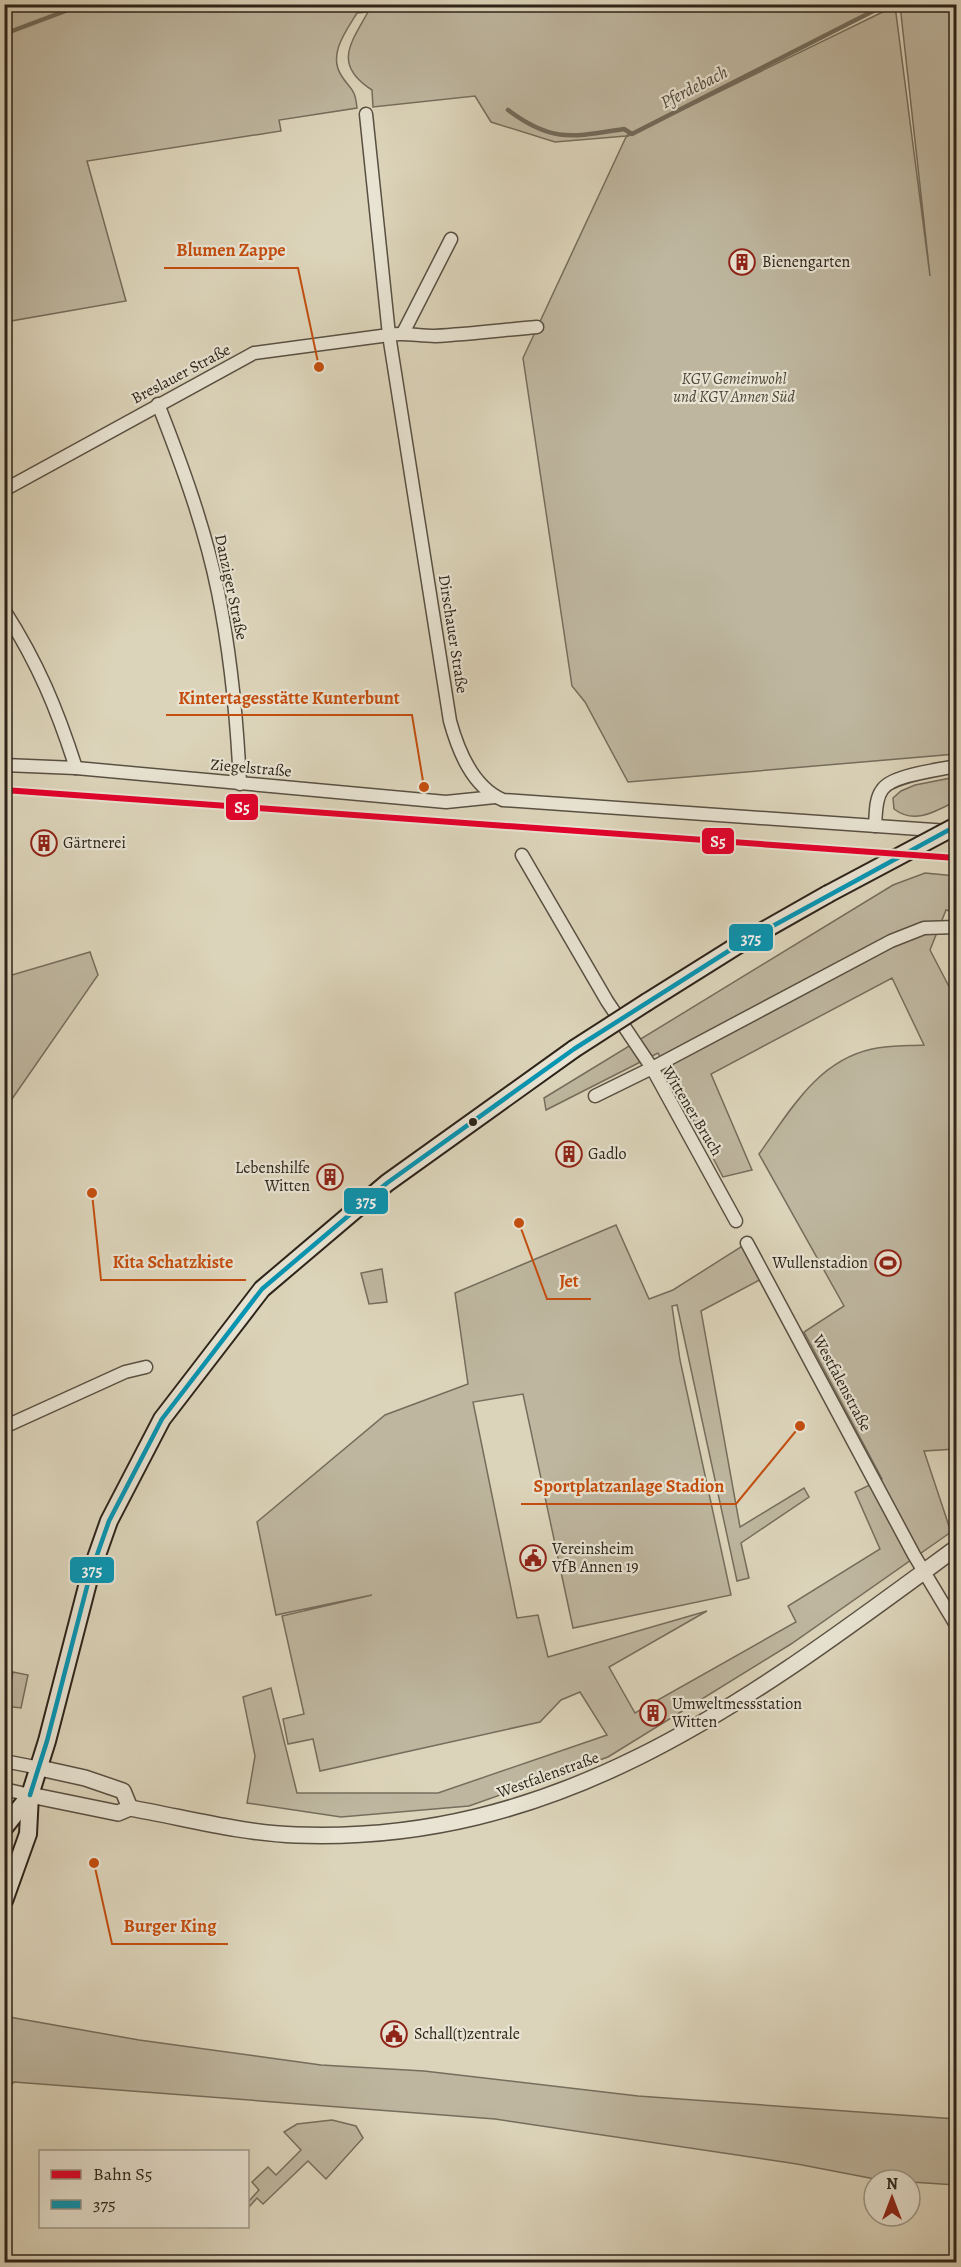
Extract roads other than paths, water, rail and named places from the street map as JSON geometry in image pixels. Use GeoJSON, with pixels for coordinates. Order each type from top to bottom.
{"type":"FeatureCollection","features":[{"type":"Feature","properties":{"kind":"main road"},"geometry":{"type":"LineString","coordinates":[[4,1901],[28,1834],[30,1795],[40,1768],[90,1575],[105,1530],[134,1468],[162,1419],[200,1366],[261,1289],[327,1231],[387,1183],[574,1049],[738,945],[828,894],[957,826]]}},
{"type":"Feature","properties":{"kind":"main road"},"geometry":{"type":"LineString","coordinates":[[4,1828],[30,1795]]}},
{"type":"Feature","properties":{"kind":"street","name":"Dirschauer Straße"},"geometry":{"type":"LineString","coordinates":[[366,114],[389,334],[450,721],[467,766],[495,797]]}},
{"type":"Feature","properties":{"kind":"street"},"geometry":{"type":"LineString","coordinates":[[403,333],[451,238]]}},
{"type":"Feature","properties":{"kind":"street"},"geometry":{"type":"LineString","coordinates":[[389,334],[403,333],[412,337],[537,327]]}},
{"type":"Feature","properties":{"kind":"street","name":"Breslauer Straße"},"geometry":{"type":"LineString","coordinates":[[4,490],[158,404],[261,351],[389,334]]}},
{"type":"Feature","properties":{"kind":"street","name":"Danziger Straße"},"geometry":{"type":"LineString","coordinates":[[158,404],[185,473],[218,590],[234,692],[240,784]]}},
{"type":"Feature","properties":{"kind":"street"},"geometry":{"type":"LineString","coordinates":[[4,610],[25,643],[57,707],[76,768]]}},
{"type":"Feature","properties":{"kind":"street","name":"Ziegelstraße"},"geometry":{"type":"LineString","coordinates":[[4,765],[76,768],[446,802],[495,797]]}},
{"type":"Feature","properties":{"kind":"street"},"geometry":{"type":"LineString","coordinates":[[875,826],[878,797],[882,788],[896,779],[957,766]]}},
{"type":"Feature","properties":{"kind":"street"},"geometry":{"type":"LineString","coordinates":[[495,797],[502,800],[957,831]]}},
{"type":"Feature","properties":{"kind":"street","name":"Wittener Bruch"},"geometry":{"type":"LineString","coordinates":[[522,855],[652,1068],[736,1221]]}},
{"type":"Feature","properties":{"kind":"street"},"geometry":{"type":"LineString","coordinates":[[652,1068],[891,941],[924,928],[957,927]]}},
{"type":"Feature","properties":{"kind":"street","name":"Wittener Bruch"},"geometry":{"type":"LineString","coordinates":[[595,1096],[652,1068]]}},
{"type":"Feature","properties":{"kind":"street","name":"Westfalenstraße"},"geometry":{"type":"LineString","coordinates":[[747,1243],[924,1572]]}},
{"type":"Feature","properties":{"kind":"street"},"geometry":{"type":"LineString","coordinates":[[4,1427],[125,1372],[146,1368]]}},
{"type":"Feature","properties":{"kind":"street","name":"Westfalenstraße"},"geometry":{"type":"LineString","coordinates":[[4,1789],[118,1813],[130,1808],[254,1832],[321,1836],[437,1825],[479,1818],[580,1785],[663,1745],[775,1678],[881,1605],[957,1548]]}},
{"type":"Feature","properties":{"kind":"street"},"geometry":{"type":"LineString","coordinates":[[924,1572],[957,1625]]}},
{"type":"Feature","properties":{"kind":"street"},"geometry":{"type":"LineString","coordinates":[[4,1761],[85,1778],[123,1791],[130,1808]]}},
{"type":"Feature","properties":{"kind":"waterway","name":"Pferdebach"},"geometry":{"type":"LineString","coordinates":[[4,34],[84,4]]}},
{"type":"Feature","properties":{"kind":"waterway","name":"Pferdebach"},"geometry":{"type":"LineString","coordinates":[[508,110],[523,121],[550,133],[576,135],[624,129],[632,134],[887,4]]}},
{"type":"Feature","properties":{"kind":"rail line","name":"S5"},"geometry":{"type":"LineString","coordinates":[[4,790],[956,858]]}},
{"type":"Feature","properties":{"kind":"place","name":"Bienengarten"},"geometry":{"type":"Point","coordinates":[742,262]}},
{"type":"Feature","properties":{"kind":"place","name":"Blumen Zappe"},"geometry":{"type":"Point","coordinates":[319,367]}},
{"type":"Feature","properties":{"kind":"place","name":"Kintertagesstätte Kunterbunt"},"geometry":{"type":"Point","coordinates":[424,787]}},
{"type":"Feature","properties":{"kind":"place","name":"Gärtnerei"},"geometry":{"type":"Point","coordinates":[44,843]}},
{"type":"Feature","properties":{"kind":"place","name":"Gadlo"},"geometry":{"type":"Point","coordinates":[569,1154]}},
{"type":"Feature","properties":{"kind":"place","name":"Lebenshilfe Witten"},"geometry":{"type":"Point","coordinates":[330,1177]}},
{"type":"Feature","properties":{"kind":"place","name":"Kita Schatzkiste"},"geometry":{"type":"Point","coordinates":[92,1193]}},
{"type":"Feature","properties":{"kind":"place","name":"Jet"},"geometry":{"type":"Point","coordinates":[519,1223]}},
{"type":"Feature","properties":{"kind":"place","name":"Wullenstadion"},"geometry":{"type":"Point","coordinates":[888,1263]}},
{"type":"Feature","properties":{"kind":"place","name":"Sportplatzanlage Stadion"},"geometry":{"type":"Point","coordinates":[800,1426]}},
{"type":"Feature","properties":{"kind":"place","name":"Vereinsheim VfB Annen 19"},"geometry":{"type":"Point","coordinates":[533,1558]}},
{"type":"Feature","properties":{"kind":"place","name":"Umweltmessstation Witten"},"geometry":{"type":"Point","coordinates":[653,1713]}},
{"type":"Feature","properties":{"kind":"place","name":"Burger King"},"geometry":{"type":"Point","coordinates":[94,1863]}},
{"type":"Feature","properties":{"kind":"place","name":"Schall(t)zentrale"},"geometry":{"type":"Point","coordinates":[394,2034]}},
{"type":"Feature","properties":{"kind":"park label","name":"KGV Gemeinwohl und KGV Annen Süd"},"geometry":{"type":"Point","coordinates":[734,388]}}]}
